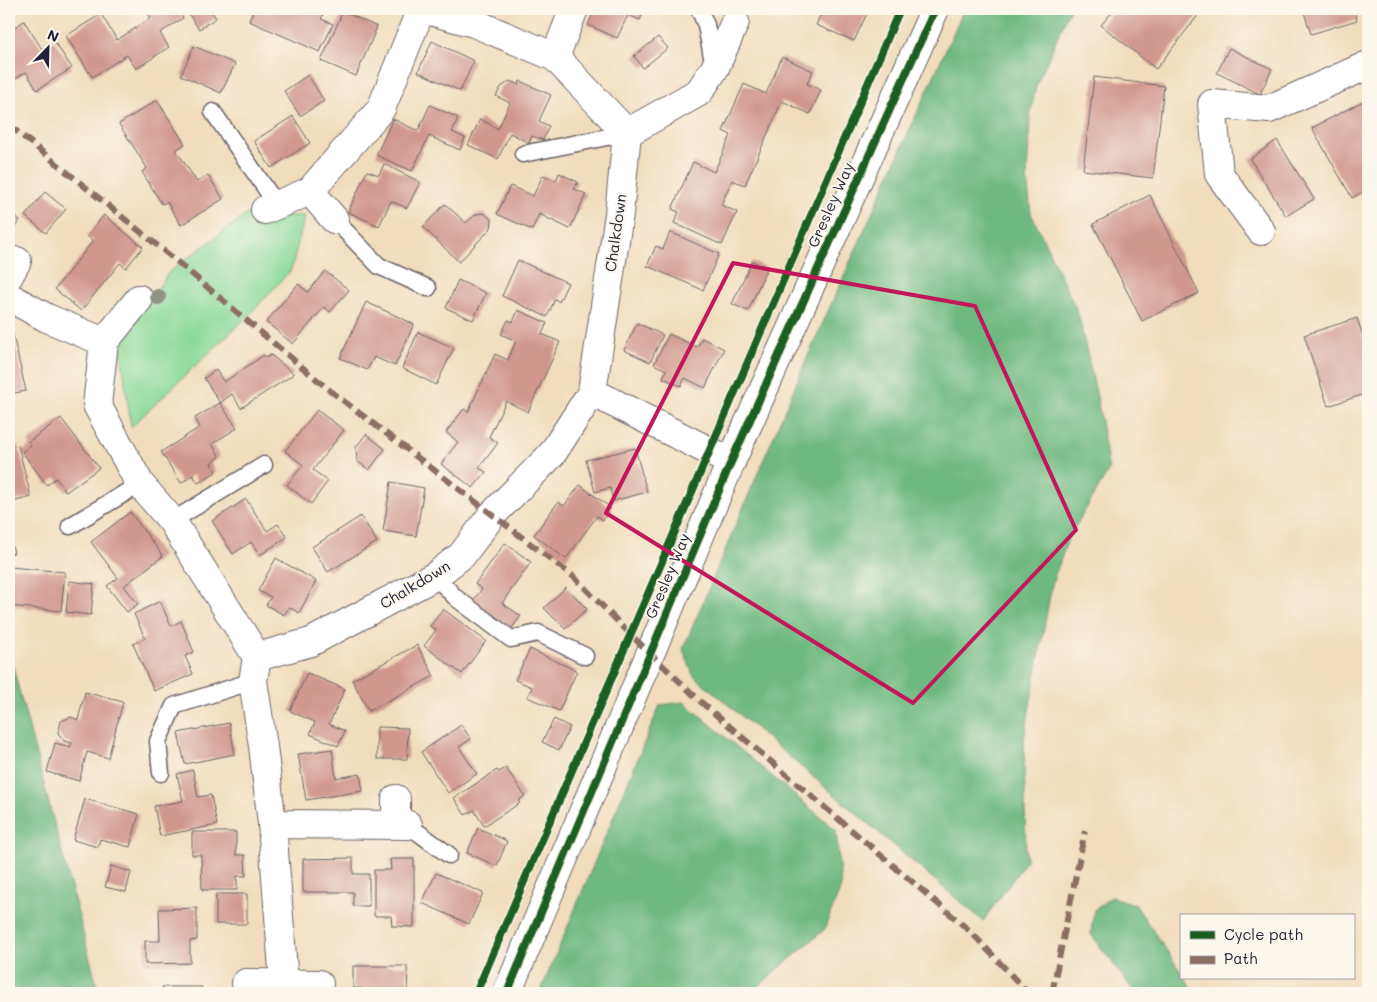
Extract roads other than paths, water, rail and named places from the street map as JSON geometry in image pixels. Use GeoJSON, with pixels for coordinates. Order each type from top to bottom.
{"type":"FeatureCollection","features":[{"type":"Feature","properties":{"kind":"street"},"geometry":{"type":"LineString","coordinates":[[271,208],[310,191],[381,109],[422,9],[474,23],[554,57],[627,133],[699,92],[715,68],[735,22]]}},
{"type":"Feature","properties":{"kind":"street"},"geometry":{"type":"LineString","coordinates":[[554,57],[574,9]]}},
{"type":"Feature","properties":{"kind":"street","name":"Gresley Way"},"geometry":{"type":"LineString","coordinates":[[507,993],[731,462],[935,9]]}},
{"type":"Feature","properties":{"kind":"street"},"geometry":{"type":"LineString","coordinates":[[1261,231],[1220,174],[1212,104],[1269,109],[1368,65]]}},
{"type":"Feature","properties":{"kind":"street","name":"Chalkdown"},"geometry":{"type":"LineString","coordinates":[[254,669],[311,642],[435,576],[462,555],[492,515],[552,454],[592,392],[620,214],[627,133]]}},
{"type":"Feature","properties":{"kind":"street"},"geometry":{"type":"LineString","coordinates":[[310,191],[334,219]]}},
{"type":"Feature","properties":{"kind":"street"},"geometry":{"type":"LineString","coordinates":[[9,297],[47,318],[104,342]]}},
{"type":"Feature","properties":{"kind":"street"},"geometry":{"type":"LineString","coordinates":[[139,299],[104,342],[97,404],[140,484],[172,521],[254,669],[272,824],[285,988]]}},
{"type":"Feature","properties":{"kind":"street"},"geometry":{"type":"LineString","coordinates":[[592,392],[731,462]]}},
{"type":"Feature","properties":{"kind":"street"},"geometry":{"type":"LineString","coordinates":[[272,824],[400,816]]}},
{"type":"Feature","properties":{"kind":"street"},"geometry":{"type":"LineString","coordinates":[[246,983],[285,988],[320,984]]}},
{"type":"Feature","properties":{"kind":"lane"},"geometry":{"type":"LineString","coordinates":[[699,9],[706,25],[715,68]]}},
{"type":"Feature","properties":{"kind":"lane"},"geometry":{"type":"LineString","coordinates":[[213,112],[271,208]]}},
{"type":"Feature","properties":{"kind":"lane"},"geometry":{"type":"LineString","coordinates":[[523,154],[627,133]]}},
{"type":"Feature","properties":{"kind":"lane"},"geometry":{"type":"LineString","coordinates":[[334,219],[379,266],[428,288]]}},
{"type":"Feature","properties":{"kind":"lane"},"geometry":{"type":"LineString","coordinates":[[172,521],[264,465]]}},
{"type":"Feature","properties":{"kind":"lane"},"geometry":{"type":"LineString","coordinates":[[70,526],[140,484]]}},
{"type":"Feature","properties":{"kind":"lane"},"geometry":{"type":"LineString","coordinates":[[435,576],[456,598],[511,639],[538,633],[585,656]]}},
{"type":"Feature","properties":{"kind":"lane"},"geometry":{"type":"LineString","coordinates":[[161,773],[158,741],[174,706],[254,669]]}},
{"type":"Feature","properties":{"kind":"lane"},"geometry":{"type":"LineString","coordinates":[[400,816],[449,855]]}}]}
